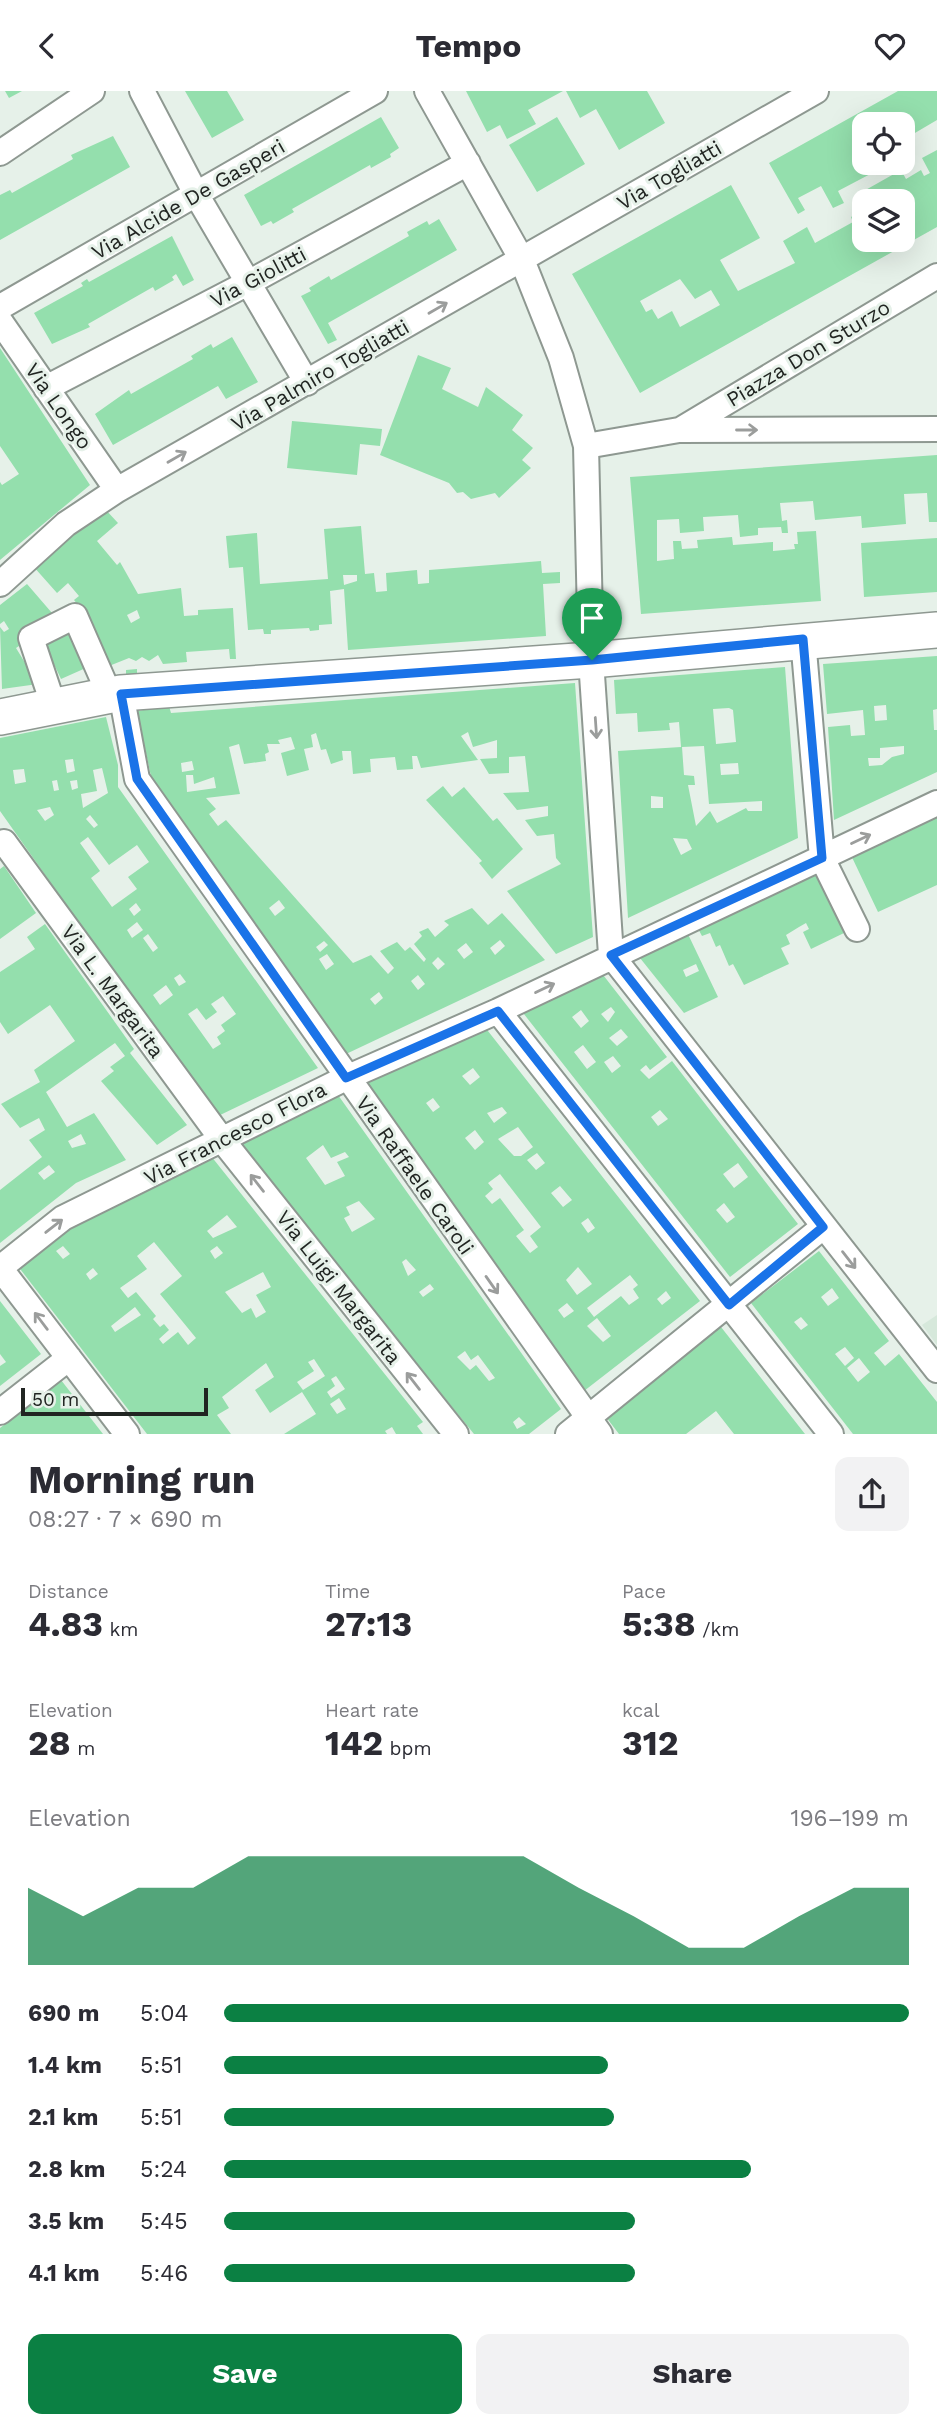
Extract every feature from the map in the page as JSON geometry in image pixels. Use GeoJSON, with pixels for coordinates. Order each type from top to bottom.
{"type":"FeatureCollection","features":[{"type":"Feature","properties":{"kind":"street"},"geometry":{"type":"LineString","coordinates":[[0,153],[92,91]]}},
{"type":"Feature","properties":{"kind":"street"},"geometry":{"type":"LineString","coordinates":[[142,91],[197,194],[307,383]]}},
{"type":"Feature","properties":{"kind":"street","name":"Via Alcide De Gasperi"},"geometry":{"type":"LineString","coordinates":[[0,307],[375,91]]}},
{"type":"Feature","properties":{"kind":"street"},"geometry":{"type":"LineString","coordinates":[[427,91],[522,260],[561,358],[586,446],[592,660],[611,955],[937,1370]]}},
{"type":"Feature","properties":{"kind":"street","name":"Via Togliatti"},"geometry":{"type":"LineString","coordinates":[[522,260],[816,91]]}},
{"type":"Feature","properties":{"kind":"street","name":"Via Giolitti"},"geometry":{"type":"LineString","coordinates":[[46,388],[248,283],[468,163]]}},
{"type":"Feature","properties":{"kind":"street","name":"Via Palmiro Togliatti"},"geometry":{"type":"LineString","coordinates":[[0,584],[66,524],[117,490],[522,260]]}},
{"type":"Feature","properties":{"kind":"street","name":"Piazza Don Sturzo"},"geometry":{"type":"LineString","coordinates":[[679,430],[937,276]]}},
{"type":"Feature","properties":{"kind":"street","name":"Via Longo"},"geometry":{"type":"LineString","coordinates":[[0,321],[117,490]]}},
{"type":"Feature","properties":{"kind":"street","name":"Piazza Don Sturzo"},"geometry":{"type":"LineString","coordinates":[[586,446],[679,430],[937,429]]}},
{"type":"Feature","properties":{"kind":"street","name":"Via Raffaele Caroli"},"geometry":{"type":"LineString","coordinates":[[54,706],[31,638],[75,616],[115,695],[137,779],[346,1078],[585,1429]]}},
{"type":"Feature","properties":{"kind":"street"},"geometry":{"type":"LineString","coordinates":[[0,717],[115,695],[592,660],[803,639],[937,630]]}},
{"type":"Feature","properties":{"kind":"street"},"geometry":{"type":"LineString","coordinates":[[803,639],[822,858],[856,929]]}},
{"type":"Feature","properties":{"kind":"street","name":"Via Francesco Flora"},"geometry":{"type":"LineString","coordinates":[[0,1268],[63,1218],[346,1078],[498,1011],[611,955],[937,803]]}},
{"type":"Feature","properties":{"kind":"street","name":"Via L. Margarita"},"geometry":{"type":"LineString","coordinates":[[4,842],[223,1141]]}},
{"type":"Feature","properties":{"kind":"street"},"geometry":{"type":"LineString","coordinates":[[498,1011],[831,1434]]}},
{"type":"Feature","properties":{"kind":"street","name":"Via Luigi Margarita"},"geometry":{"type":"LineString","coordinates":[[223,1141],[456,1434]]}},
{"type":"Feature","properties":{"kind":"street"},"geometry":{"type":"LineString","coordinates":[[585,1429],[823,1227]]}},
{"type":"Feature","properties":{"kind":"street"},"geometry":{"type":"LineString","coordinates":[[0,1268],[127,1434]]}},
{"type":"Feature","properties":{"kind":"street"},"geometry":{"type":"LineString","coordinates":[[0,1412],[69,1358]]}},
{"type":"Feature","properties":{"kind":"shaded area"},"geometry":{"type":"Polygon","coordinates":[[[937,1315],[937,1345],[922,1325],[937,1315]]]}},
{"type":"Feature","properties":{"kind":"building"},"geometry":{"type":"Polygon","coordinates":[[[5,91],[22,91],[9,98],[5,91]]]}},
{"type":"Feature","properties":{"kind":"building"},"geometry":{"type":"Polygon","coordinates":[[[185,91],[227,91],[244,120],[212,138],[185,91]]]}},
{"type":"Feature","properties":{"kind":"building"},"geometry":{"type":"Polygon","coordinates":[[[466,91],[563,91],[528,110],[536,124],[507,139],[500,125],[487,132],[466,91]]]}},
{"type":"Feature","properties":{"kind":"building"},"geometry":{"type":"Polygon","coordinates":[[[566,91],[647,91],[665,123],[619,150],[596,109],[580,118],[566,91]]]}},
{"type":"Feature","properties":{"kind":"building"},"geometry":{"type":"Polygon","coordinates":[[[898,91],[937,91],[937,120],[915,133],[915,112],[860,112],[898,91]]]}},
{"type":"Feature","properties":{"kind":"building"},"geometry":{"type":"Polygon","coordinates":[[[381,117],[399,148],[390,154],[391,157],[371,168],[370,165],[292,209],[294,212],[273,224],[271,221],[261,226],[244,195],[381,117]]]}},
{"type":"Feature","properties":{"kind":"building"},"geometry":{"type":"Polygon","coordinates":[[[557,117],[585,164],[537,192],[509,145],[557,117]]]}},
{"type":"Feature","properties":{"kind":"building"},"geometry":{"type":"Polygon","coordinates":[[[852,117],[852,175],[868,175],[838,191],[844,203],[833,208],[821,186],[798,198],[805,210],[798,214],[769,163],[852,117]]]}},
{"type":"Feature","properties":{"kind":"building"},"geometry":{"type":"Polygon","coordinates":[[[113,136],[130,167],[0,240],[0,195],[10,190],[12,193],[73,159],[71,155],[113,136]]]}},
{"type":"Feature","properties":{"kind":"building"},"geometry":{"type":"Polygon","coordinates":[[[937,150],[937,227],[915,239],[915,189],[867,189],[892,175],[904,175],[906,179],[921,170],[924,176],[930,173],[922,158],[937,150]]]}},
{"type":"Feature","properties":{"kind":"building"},"geometry":{"type":"Polygon","coordinates":[[[731,185],[760,238],[720,260],[738,291],[795,263],[783,241],[807,227],[815,243],[852,223],[852,252],[892,252],[640,393],[572,274],[731,185]],[[680,279],[640,301],[646,312],[652,309],[658,319],[672,311],[680,327],[720,305],[711,290],[695,299],[680,279]]]}},
{"type":"Feature","properties":{"kind":"building"},"geometry":{"type":"Polygon","coordinates":[[[439,219],[457,250],[328,323],[337,340],[328,344],[301,296],[329,276],[331,280],[409,236],[407,232],[427,221],[429,225],[439,219]]]}},
{"type":"Feature","properties":{"kind":"building"},"geometry":{"type":"Polygon","coordinates":[[[172,236],[194,280],[183,286],[176,274],[172,277],[174,280],[155,291],[153,287],[88,324],[90,327],[52,344],[34,313],[83,286],[81,283],[87,279],[89,282],[172,236]]]}},
{"type":"Feature","properties":{"kind":"building"},"geometry":{"type":"Polygon","coordinates":[[[232,337],[258,382],[226,399],[218,386],[113,445],[95,414],[129,390],[131,394],[193,359],[191,356],[211,344],[213,348],[232,337]]]}},
{"type":"Feature","properties":{"kind":"building"},"geometry":{"type":"Polygon","coordinates":[[[0,348],[90,485],[0,560],[0,482],[2,485],[19,474],[0,446],[0,348]]]}},
{"type":"Feature","properties":{"kind":"building"},"geometry":{"type":"Polygon","coordinates":[[[418,355],[451,368],[442,389],[478,407],[486,387],[523,415],[512,430],[533,448],[522,460],[531,468],[499,498],[495,493],[471,499],[463,492],[457,493],[449,483],[380,455],[418,355]]]}},
{"type":"Feature","properties":{"kind":"building"},"geometry":{"type":"Polygon","coordinates":[[[292,421],[382,429],[380,446],[360,444],[357,475],[287,468],[292,421]]]}},
{"type":"Feature","properties":{"kind":"building"},"geometry":{"type":"Polygon","coordinates":[[[937,455],[937,522],[929,522],[927,493],[904,494],[906,524],[862,528],[861,516],[815,520],[813,501],[780,503],[782,521],[787,520],[788,533],[782,533],[781,527],[758,528],[758,535],[740,537],[738,515],[703,517],[704,531],[680,533],[679,519],[657,520],[657,561],[674,559],[673,541],[681,541],[682,549],[698,548],[697,540],[732,537],[733,545],[773,542],[773,551],[795,549],[794,544],[798,544],[797,532],[816,531],[821,601],[641,614],[630,477],[937,455]]]}},
{"type":"Feature","properties":{"kind":"building"},"geometry":{"type":"Polygon","coordinates":[[[105,509],[118,523],[97,541],[117,565],[120,562],[138,594],[181,588],[184,616],[198,615],[198,610],[233,608],[236,659],[230,659],[229,649],[186,652],[187,662],[163,664],[158,655],[149,661],[142,657],[136,661],[129,658],[109,666],[92,622],[74,600],[79,596],[68,583],[57,593],[33,566],[105,509]],[[137,610],[127,615],[131,623],[140,618],[137,610]]]}},
{"type":"Feature","properties":{"kind":"building"},"geometry":{"type":"Polygon","coordinates":[[[361,526],[365,574],[374,573],[376,592],[387,591],[386,573],[417,570],[418,584],[429,583],[429,570],[541,561],[542,573],[560,572],[560,583],[543,584],[546,636],[348,650],[344,589],[330,591],[332,624],[319,625],[319,630],[271,630],[271,634],[264,634],[263,629],[248,630],[243,567],[229,568],[226,536],[257,533],[260,584],[328,579],[324,529],[361,526]],[[343,575],[344,585],[357,581],[357,575],[343,575]]]}},
{"type":"Feature","properties":{"kind":"building"},"geometry":{"type":"Polygon","coordinates":[[[937,538],[937,592],[864,597],[861,543],[937,538]]]}},
{"type":"Feature","properties":{"kind":"building"},"geometry":{"type":"Polygon","coordinates":[[[27,584],[52,613],[19,636],[25,642],[16,648],[38,684],[2,689],[0,627],[4,632],[9,629],[4,621],[0,624],[0,605],[27,584]]]}},
{"type":"Feature","properties":{"kind":"building"},"geometry":{"type":"Polygon","coordinates":[[[72,627],[88,667],[61,679],[43,641],[72,627]]]}},
{"type":"Feature","properties":{"kind":"building"},"geometry":{"type":"Polygon","coordinates":[[[937,656],[937,709],[933,710],[934,730],[937,730],[937,772],[834,820],[828,727],[850,725],[851,736],[865,735],[863,710],[827,714],[823,664],[937,656]],[[886,705],[874,706],[875,721],[887,720],[886,705]],[[904,746],[880,748],[880,758],[868,758],[869,766],[882,765],[892,757],[904,754],[904,746]]]}},
{"type":"Feature","properties":{"kind":"building"},"geometry":{"type":"Polygon","coordinates":[[[785,667],[798,838],[628,918],[618,751],[681,747],[679,722],[669,723],[670,730],[638,732],[637,713],[616,714],[614,680],[785,667]],[[713,709],[716,744],[736,742],[733,710],[713,709]],[[704,746],[682,747],[684,775],[694,776],[695,785],[688,785],[696,826],[710,811],[717,823],[746,808],[748,811],[762,811],[762,801],[709,804],[704,746]],[[738,763],[720,764],[721,775],[739,774],[738,763]],[[651,796],[651,808],[663,808],[663,797],[651,796]],[[673,838],[681,855],[692,849],[687,839],[673,838]]]}},
{"type":"Feature","properties":{"kind":"building"},"geometry":{"type":"Polygon","coordinates":[[[137,669],[137,677],[126,678],[126,670],[137,669]]]}},
{"type":"Feature","properties":{"kind":"building"},"geometry":{"type":"Polygon","coordinates":[[[575,683],[593,937],[556,954],[507,891],[561,864],[556,858],[554,834],[537,836],[525,820],[548,816],[548,806],[517,810],[503,793],[529,792],[525,756],[509,757],[509,773],[489,774],[480,759],[497,758],[497,740],[473,747],[468,732],[461,736],[478,760],[421,768],[417,756],[412,756],[413,769],[397,770],[395,757],[370,759],[371,772],[353,774],[351,751],[342,751],[343,760],[331,764],[326,749],[321,750],[316,733],[311,735],[313,747],[304,749],[309,770],[287,776],[281,753],[295,749],[291,737],[278,740],[280,744],[267,744],[269,752],[265,754],[266,761],[244,764],[239,744],[229,747],[240,794],[206,798],[216,809],[209,814],[218,826],[226,820],[353,963],[371,955],[388,974],[394,968],[380,951],[397,942],[405,951],[410,947],[424,962],[426,959],[414,944],[422,936],[419,932],[428,928],[435,937],[449,925],[444,921],[472,908],[488,925],[502,913],[545,960],[346,1054],[152,781],[137,711],[169,706],[171,713],[575,683]],[[192,761],[181,763],[182,772],[194,770],[192,761]],[[186,775],[187,792],[216,788],[214,777],[194,784],[193,775],[186,775]],[[279,900],[269,908],[275,916],[285,908],[279,900]],[[500,940],[490,948],[495,955],[505,946],[500,940]],[[324,941],[316,947],[320,952],[328,945],[324,941]],[[466,943],[457,950],[464,959],[473,952],[466,943]],[[327,954],[319,959],[326,970],[334,964],[327,954]],[[438,957],[432,963],[438,970],[445,964],[438,957]],[[418,975],[411,981],[418,990],[425,984],[418,975]],[[379,992],[370,999],[375,1005],[383,998],[379,992]]]}},
{"type":"Feature","properties":{"kind":"building"},"geometry":{"type":"Polygon","coordinates":[[[106,717],[118,765],[118,787],[318,1068],[216,1117],[0,811],[0,738],[106,717]],[[73,759],[65,760],[67,773],[75,771],[73,759]],[[102,768],[93,770],[97,791],[81,794],[83,808],[108,793],[102,768]],[[24,769],[13,770],[15,784],[26,782],[24,769]],[[57,780],[52,781],[54,791],[59,790],[57,780]],[[77,780],[70,781],[72,790],[78,788],[77,780]],[[50,807],[37,810],[45,821],[54,815],[50,807]],[[90,815],[86,819],[94,828],[98,825],[90,815]],[[88,837],[80,843],[100,871],[91,878],[112,907],[137,889],[128,877],[149,862],[137,845],[109,865],[88,837]],[[136,903],[129,909],[134,916],[141,910],[136,903]],[[137,922],[127,930],[132,938],[143,930],[137,922]],[[148,934],[143,938],[153,952],[158,948],[148,934]],[[180,974],[174,978],[179,986],[186,982],[180,974]],[[166,985],[153,995],[160,1005],[173,995],[166,985]],[[223,996],[211,1004],[217,1012],[206,1020],[197,1008],[188,1014],[213,1049],[221,1044],[217,1037],[225,1031],[221,1025],[236,1014],[223,996]]]}},
{"type":"Feature","properties":{"kind":"building"},"geometry":{"type":"Polygon","coordinates":[[[443,786],[452,797],[464,787],[493,821],[497,818],[523,849],[492,879],[479,863],[482,861],[426,800],[443,786]]]}},
{"type":"Feature","properties":{"kind":"building"},"geometry":{"type":"Polygon","coordinates":[[[937,810],[937,885],[878,912],[849,851],[937,810]]]}},
{"type":"Feature","properties":{"kind":"building"},"geometry":{"type":"Polygon","coordinates":[[[4,866],[36,913],[0,939],[0,869],[4,866]]]}},
{"type":"Feature","properties":{"kind":"building"},"geometry":{"type":"Polygon","coordinates":[[[814,869],[844,933],[811,949],[803,932],[809,929],[806,923],[786,935],[790,944],[781,948],[789,964],[744,985],[733,964],[729,966],[720,945],[716,947],[710,933],[702,936],[696,925],[814,869]]]}},
{"type":"Feature","properties":{"kind":"building"},"geometry":{"type":"Polygon","coordinates":[[[45,924],[134,1049],[130,1053],[187,1125],[157,1145],[101,1081],[114,1071],[110,1067],[125,1056],[115,1043],[46,1092],[67,1127],[94,1113],[126,1160],[76,1183],[0,1243],[0,1190],[42,1157],[29,1140],[45,1130],[39,1118],[20,1128],[1,1104],[40,1082],[34,1070],[75,1041],[50,1005],[8,1034],[0,1022],[0,972],[35,949],[27,937],[45,924]],[[81,1134],[68,1141],[72,1148],[86,1144],[81,1134]],[[49,1165],[38,1173],[44,1180],[55,1172],[49,1165]]]}},
{"type":"Feature","properties":{"kind":"building"},"geometry":{"type":"Polygon","coordinates":[[[686,930],[718,997],[684,1013],[636,953],[686,930]],[[696,964],[683,970],[686,977],[699,971],[696,964]]]}},
{"type":"Feature","properties":{"kind":"building"},"geometry":{"type":"Polygon","coordinates":[[[600,971],[667,1057],[650,1070],[646,1065],[640,1070],[649,1079],[672,1061],[798,1224],[730,1277],[520,1009],[600,971]],[[611,1007],[601,1014],[608,1022],[615,1012],[611,1007]],[[581,1010],[572,1017],[581,1028],[589,1021],[581,1010]],[[621,1029],[609,1038],[617,1046],[628,1037],[621,1029]],[[583,1045],[574,1052],[587,1069],[596,1062],[583,1045]],[[613,1056],[604,1062],[612,1073],[621,1066],[613,1056]],[[660,1110],[651,1117],[658,1126],[668,1119],[660,1110]],[[738,1163],[723,1174],[734,1188],[748,1177],[738,1163]],[[724,1203],[716,1210],[727,1223],[735,1217],[724,1203]]]}},
{"type":"Feature","properties":{"kind":"building"},"geometry":{"type":"Polygon","coordinates":[[[484,1026],[700,1301],[584,1391],[366,1082],[484,1026]],[[473,1068],[462,1076],[470,1085],[480,1077],[473,1068]],[[433,1098],[426,1103],[433,1112],[440,1107],[433,1098]],[[502,1107],[487,1113],[494,1123],[507,1113],[502,1107]],[[518,1127],[498,1139],[514,1156],[521,1156],[533,1147],[518,1127]],[[475,1130],[465,1138],[475,1150],[484,1142],[475,1130]],[[537,1153],[527,1160],[536,1170],[545,1163],[537,1153]],[[500,1174],[488,1183],[493,1189],[485,1196],[492,1204],[500,1198],[524,1230],[516,1236],[530,1253],[538,1247],[530,1236],[541,1227],[500,1174]],[[560,1186],[551,1193],[563,1207],[572,1200],[560,1186]],[[588,1218],[581,1223],[588,1233],[595,1228],[588,1218]],[[578,1267],[566,1280],[577,1295],[592,1284],[578,1267]],[[630,1275],[587,1308],[594,1317],[621,1296],[629,1305],[639,1298],[633,1289],[638,1285],[630,1275]],[[666,1291],[657,1299],[662,1305],[671,1298],[666,1291]],[[567,1303],[558,1310],[564,1318],[574,1311],[567,1303]],[[597,1318],[587,1326],[603,1342],[611,1336],[597,1318]]]}},
{"type":"Feature","properties":{"kind":"building"},"geometry":{"type":"Polygon","coordinates":[[[338,1095],[561,1409],[529,1434],[474,1434],[238,1143],[338,1095]],[[323,1145],[306,1158],[325,1185],[345,1176],[337,1162],[349,1157],[345,1152],[331,1158],[323,1145]],[[359,1201],[346,1207],[350,1215],[344,1218],[352,1232],[375,1219],[359,1201]],[[406,1259],[402,1262],[408,1276],[416,1270],[406,1259]],[[430,1284],[419,1292],[423,1297],[434,1289],[430,1284]],[[465,1351],[457,1357],[470,1370],[476,1365],[489,1381],[495,1378],[478,1355],[471,1360],[465,1351]],[[519,1417],[513,1422],[517,1429],[526,1424],[519,1417]]]}},
{"type":"Feature","properties":{"kind":"building"},"geometry":{"type":"Polygon","coordinates":[[[211,1156],[423,1422],[417,1426],[423,1434],[396,1434],[392,1427],[385,1431],[387,1434],[284,1434],[316,1414],[302,1392],[270,1413],[255,1390],[274,1377],[266,1363],[222,1397],[229,1408],[217,1415],[231,1434],[147,1434],[14,1261],[46,1234],[211,1156]],[[227,1215],[207,1231],[213,1238],[237,1227],[227,1215]],[[154,1242],[137,1256],[147,1269],[120,1288],[128,1298],[136,1292],[156,1316],[153,1319],[160,1327],[164,1324],[169,1330],[159,1339],[163,1344],[178,1332],[188,1345],[196,1338],[160,1294],[182,1276],[154,1242]],[[63,1246],[56,1251],[63,1259],[70,1254],[63,1246]],[[217,1246],[210,1251],[215,1259],[223,1253],[217,1246]],[[93,1268],[86,1274],[90,1280],[98,1274],[93,1268]],[[263,1272],[225,1292],[242,1313],[251,1308],[256,1318],[266,1312],[256,1295],[271,1287],[263,1272]],[[135,1307],[111,1326],[115,1332],[141,1315],[135,1307]],[[314,1359],[308,1362],[314,1371],[297,1382],[303,1390],[325,1376],[314,1359]],[[336,1376],[331,1379],[335,1386],[327,1392],[331,1398],[345,1389],[336,1376]],[[339,1398],[330,1404],[337,1414],[346,1409],[339,1398]]]}},
{"type":"Feature","properties":{"kind":"building"},"geometry":{"type":"Polygon","coordinates":[[[819,1251],[889,1341],[874,1353],[885,1366],[899,1354],[937,1402],[937,1434],[853,1434],[751,1303],[819,1251]],[[832,1288],[821,1297],[828,1306],[839,1298],[832,1288]],[[801,1317],[794,1322],[801,1330],[808,1325],[801,1317]],[[845,1347],[835,1354],[845,1366],[854,1358],[845,1347]],[[859,1358],[847,1368],[858,1382],[870,1372],[859,1358]]]}},
{"type":"Feature","properties":{"kind":"building"},"geometry":{"type":"Polygon","coordinates":[[[0,1301],[41,1354],[0,1386],[0,1366],[6,1362],[0,1354],[0,1301]]]}},
{"type":"Feature","properties":{"kind":"building"},"geometry":{"type":"Polygon","coordinates":[[[721,1327],[805,1434],[734,1434],[716,1411],[686,1434],[619,1434],[606,1417],[721,1327]]]}},
{"type":"Feature","properties":{"kind":"building"},"geometry":{"type":"Polygon","coordinates":[[[61,1380],[103,1434],[0,1434],[0,1428],[61,1380]]]}},
{"type":"Feature","properties":{"kind":"route"},"geometry":{"type":"LineString","coordinates":[[803,639],[822,858],[611,955],[823,1227],[729,1305],[498,1011],[346,1078],[137,779],[121,694],[592,660],[803,639]]}}]}
